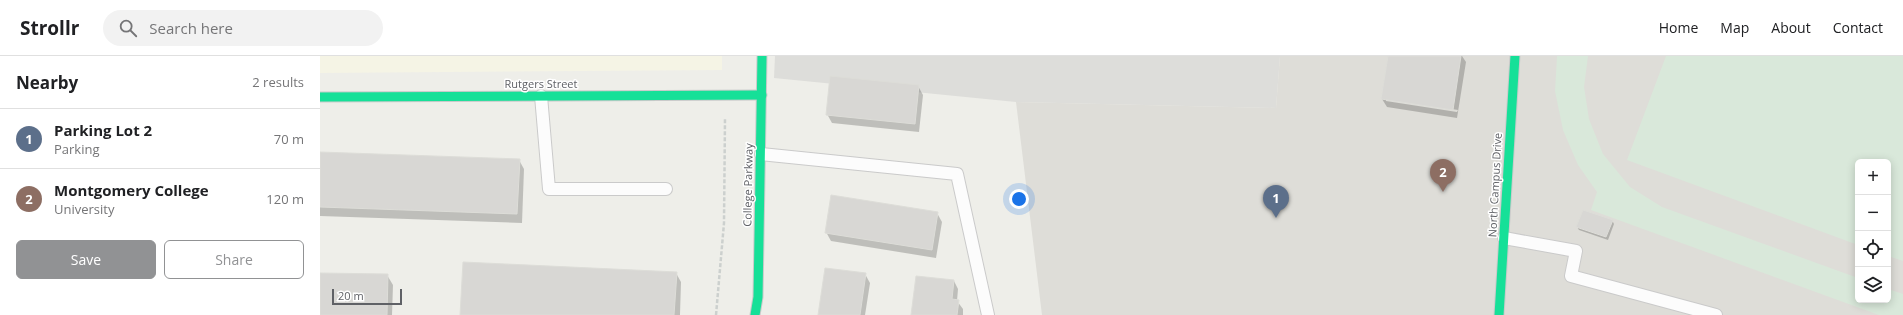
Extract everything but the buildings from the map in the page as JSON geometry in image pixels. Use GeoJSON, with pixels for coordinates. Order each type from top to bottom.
{"type":"FeatureCollection","features":[{"type":"Feature","properties":{"kind":"street","name":"College Parkway"},"geometry":{"type":"LineString","coordinates":[[755,315],[758,297],[762,56]]}},
{"type":"Feature","properties":{"kind":"street","name":"North Campus Drive"},"geometry":{"type":"LineString","coordinates":[[1499,315],[1514,56]]}},
{"type":"Feature","properties":{"kind":"street","name":"Rutgers Street"},"geometry":{"type":"LineString","coordinates":[[320,97],[762,95]]}},
{"type":"Feature","properties":{"kind":"lane"},"geometry":{"type":"LineString","coordinates":[[541,96],[549,188],[666,189]]}},
{"type":"Feature","properties":{"kind":"lane"},"geometry":{"type":"LineString","coordinates":[[761,154],[957,174],[988,315]]}},
{"type":"Feature","properties":{"kind":"lane"},"geometry":{"type":"LineString","coordinates":[[1504,238],[1576,251],[1570,276],[1716,315]]}},
{"type":"Feature","properties":{"kind":"path"},"geometry":{"type":"LineString","coordinates":[[716,315],[724,223],[725,95]]}},
{"type":"Feature","properties":{"kind":"shaded area"},"geometry":{"type":"Polygon","coordinates":[[[320,56],[722,56],[722,70],[320,73],[320,56]]]}},
{"type":"Feature","properties":{"kind":"shaded area"},"geometry":{"type":"Polygon","coordinates":[[[775,56],[1280,56],[1276,108],[1016,102],[774,78],[775,56]]]}},
{"type":"Feature","properties":{"kind":"shaded area"},"geometry":{"type":"Polygon","coordinates":[[[1280,56],[1903,56],[1903,315],[1042,315],[1016,102],[1276,108],[1280,56]]]}},
{"type":"Feature","properties":{"kind":"green space"},"geometry":{"type":"Polygon","coordinates":[[[1557,56],[1588,56],[1584,87],[1589,119],[1603,154],[1630,187],[1662,207],[1855,277],[1855,303],[1891,303],[1891,290],[1903,294],[1903,315],[1879,315],[1591,210],[1597,192],[1578,165],[1563,130],[1555,91],[1557,56]]]}},
{"type":"Feature","properties":{"kind":"green space"},"geometry":{"type":"Polygon","coordinates":[[[1666,56],[1903,56],[1903,261],[1891,257],[1891,159],[1855,159],[1855,244],[1627,160],[1666,56]]]}},
{"type":"Feature","properties":{"kind":"traffic: fast"},"geometry":{"type":"LineString","coordinates":[[755,315],[758,297],[762,56]]}},
{"type":"Feature","properties":{"kind":"traffic: fast"},"geometry":{"type":"LineString","coordinates":[[1499,315],[1515,56]]}},
{"type":"Feature","properties":{"kind":"traffic: fast"},"geometry":{"type":"LineString","coordinates":[[320,97],[762,95]]}},
{"type":"Feature","properties":{"kind":"place","name":"Montgomery College"},"geometry":{"type":"Point","coordinates":[1443,192]}},
{"type":"Feature","properties":{"kind":"place","name":"Parking Lot 2"},"geometry":{"type":"Point","coordinates":[1276,218]}}]}
